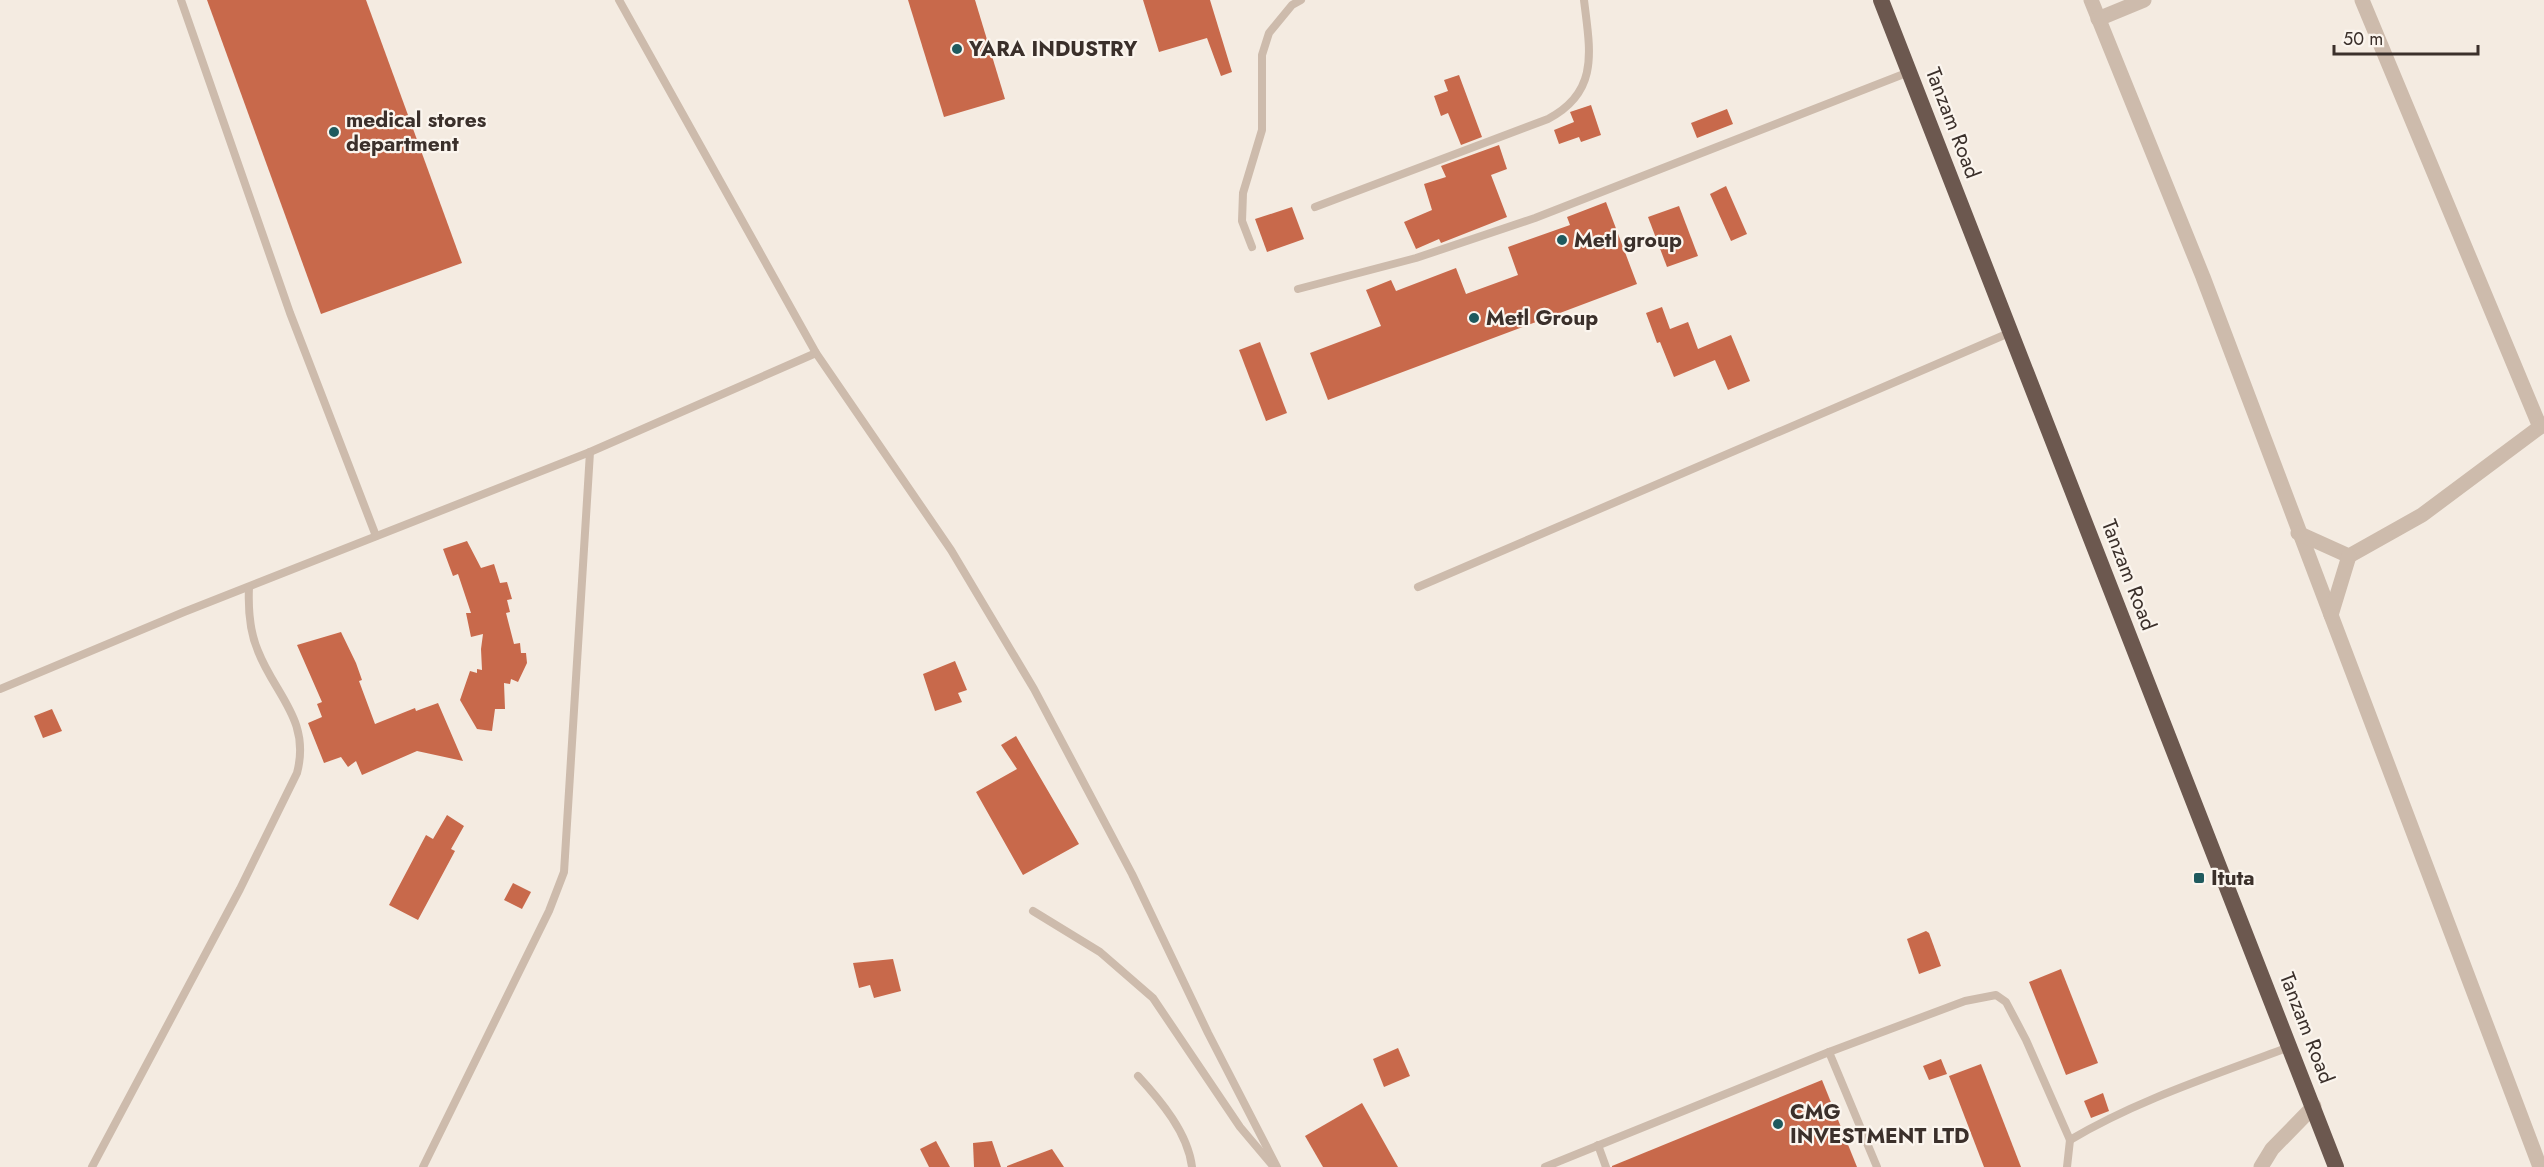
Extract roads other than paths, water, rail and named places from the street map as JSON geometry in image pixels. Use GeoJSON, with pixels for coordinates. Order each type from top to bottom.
{"type":"FeatureCollection","features":[{"type":"Feature","properties":{"kind":"highway","name":"Tanzam Road"},"geometry":{"type":"LineString","coordinates":[[1881,0],[2336,1167]]}},
{"type":"Feature","properties":{"kind":"street"},"geometry":{"type":"LineString","coordinates":[[2091,0],[2203,277],[2298,533],[2540,1167]]}},
{"type":"Feature","properties":{"kind":"street"},"geometry":{"type":"LineString","coordinates":[[2098,19],[2144,0]]}},
{"type":"Feature","properties":{"kind":"street"},"geometry":{"type":"LineString","coordinates":[[2331,615],[2349,556],[2422,515],[2542,425],[2362,0]]}},
{"type":"Feature","properties":{"kind":"street"},"geometry":{"type":"LineString","coordinates":[[2298,533],[2349,556]]}},
{"type":"Feature","properties":{"kind":"street"},"geometry":{"type":"LineString","coordinates":[[2261,1167],[2271,1149],[2313,1106]]}},
{"type":"Feature","properties":{"kind":"lane"},"geometry":{"type":"LineString","coordinates":[[181,0],[290,313],[376,536]]}},
{"type":"Feature","properties":{"kind":"lane"},"geometry":{"type":"LineString","coordinates":[[619,0],[816,353],[951,550],[1034,689],[1132,874],[1203,1024],[1275,1167]]}},
{"type":"Feature","properties":{"kind":"lane"},"geometry":{"type":"LineString","coordinates":[[1252,247],[1242,221],[1243,193],[1262,130],[1262,55],[1269,33],[1292,5],[1301,0]]}},
{"type":"Feature","properties":{"kind":"lane"},"geometry":{"type":"LineString","coordinates":[[1315,207],[1548,119],[1569,106],[1579,94],[1589,68],[1590,51],[1584,0]]}},
{"type":"Feature","properties":{"kind":"lane"},"geometry":{"type":"LineString","coordinates":[[1298,290],[1416,258],[1535,218],[1909,72]]}},
{"type":"Feature","properties":{"kind":"lane"},"geometry":{"type":"LineString","coordinates":[[1418,586],[2009,333]]}},
{"type":"Feature","properties":{"kind":"lane"},"geometry":{"type":"LineString","coordinates":[[0,689],[249,587],[590,452],[816,353]]}},
{"type":"Feature","properties":{"kind":"lane"},"geometry":{"type":"LineString","coordinates":[[423,1167],[544,922],[564,872],[590,452]]}},
{"type":"Feature","properties":{"kind":"lane"},"geometry":{"type":"LineString","coordinates":[[92,1167],[235,899],[297,773],[302,756],[301,737],[288,704],[257,650],[250,623],[249,587]]}},
{"type":"Feature","properties":{"kind":"lane"},"geometry":{"type":"LineString","coordinates":[[1033,911],[1100,952],[1153,998],[1240,1127],[1275,1167]]}},
{"type":"Feature","properties":{"kind":"lane"},"geometry":{"type":"LineString","coordinates":[[1545,1167],[1829,1052],[1965,1001],[1996,996],[2006,1002],[2026,1040],[2070,1140],[2067,1167]]}},
{"type":"Feature","properties":{"kind":"lane"},"geometry":{"type":"LineString","coordinates":[[2070,1140],[2093,1126],[2194,1083],[2290,1046]]}},
{"type":"Feature","properties":{"kind":"lane"},"geometry":{"type":"LineString","coordinates":[[1829,1052],[1877,1167]]}},
{"type":"Feature","properties":{"kind":"lane"},"geometry":{"type":"LineString","coordinates":[[1138,1076],[1166,1110],[1188,1153],[1192,1167]]}},
{"type":"Feature","properties":{"kind":"lane"},"geometry":{"type":"LineString","coordinates":[[1598,1145],[1606,1167]]}},
{"type":"Feature","properties":{"kind":"place","name":"YARA INDUSTRY"},"geometry":{"type":"Point","coordinates":[957,49]}},
{"type":"Feature","properties":{"kind":"place","name":"medical stores department"},"geometry":{"type":"Point","coordinates":[334,132]}},
{"type":"Feature","properties":{"kind":"place","name":"Metl group"},"geometry":{"type":"Point","coordinates":[1562,240]}},
{"type":"Feature","properties":{"kind":"place","name":"Metl Group"},"geometry":{"type":"Point","coordinates":[1474,318]}},
{"type":"Feature","properties":{"kind":"place","name":"Ituta"},"geometry":{"type":"Point","coordinates":[2199,878]}},
{"type":"Feature","properties":{"kind":"place","name":"CMG INVESTMENT LTD"},"geometry":{"type":"Point","coordinates":[1778,1124]}}]}
